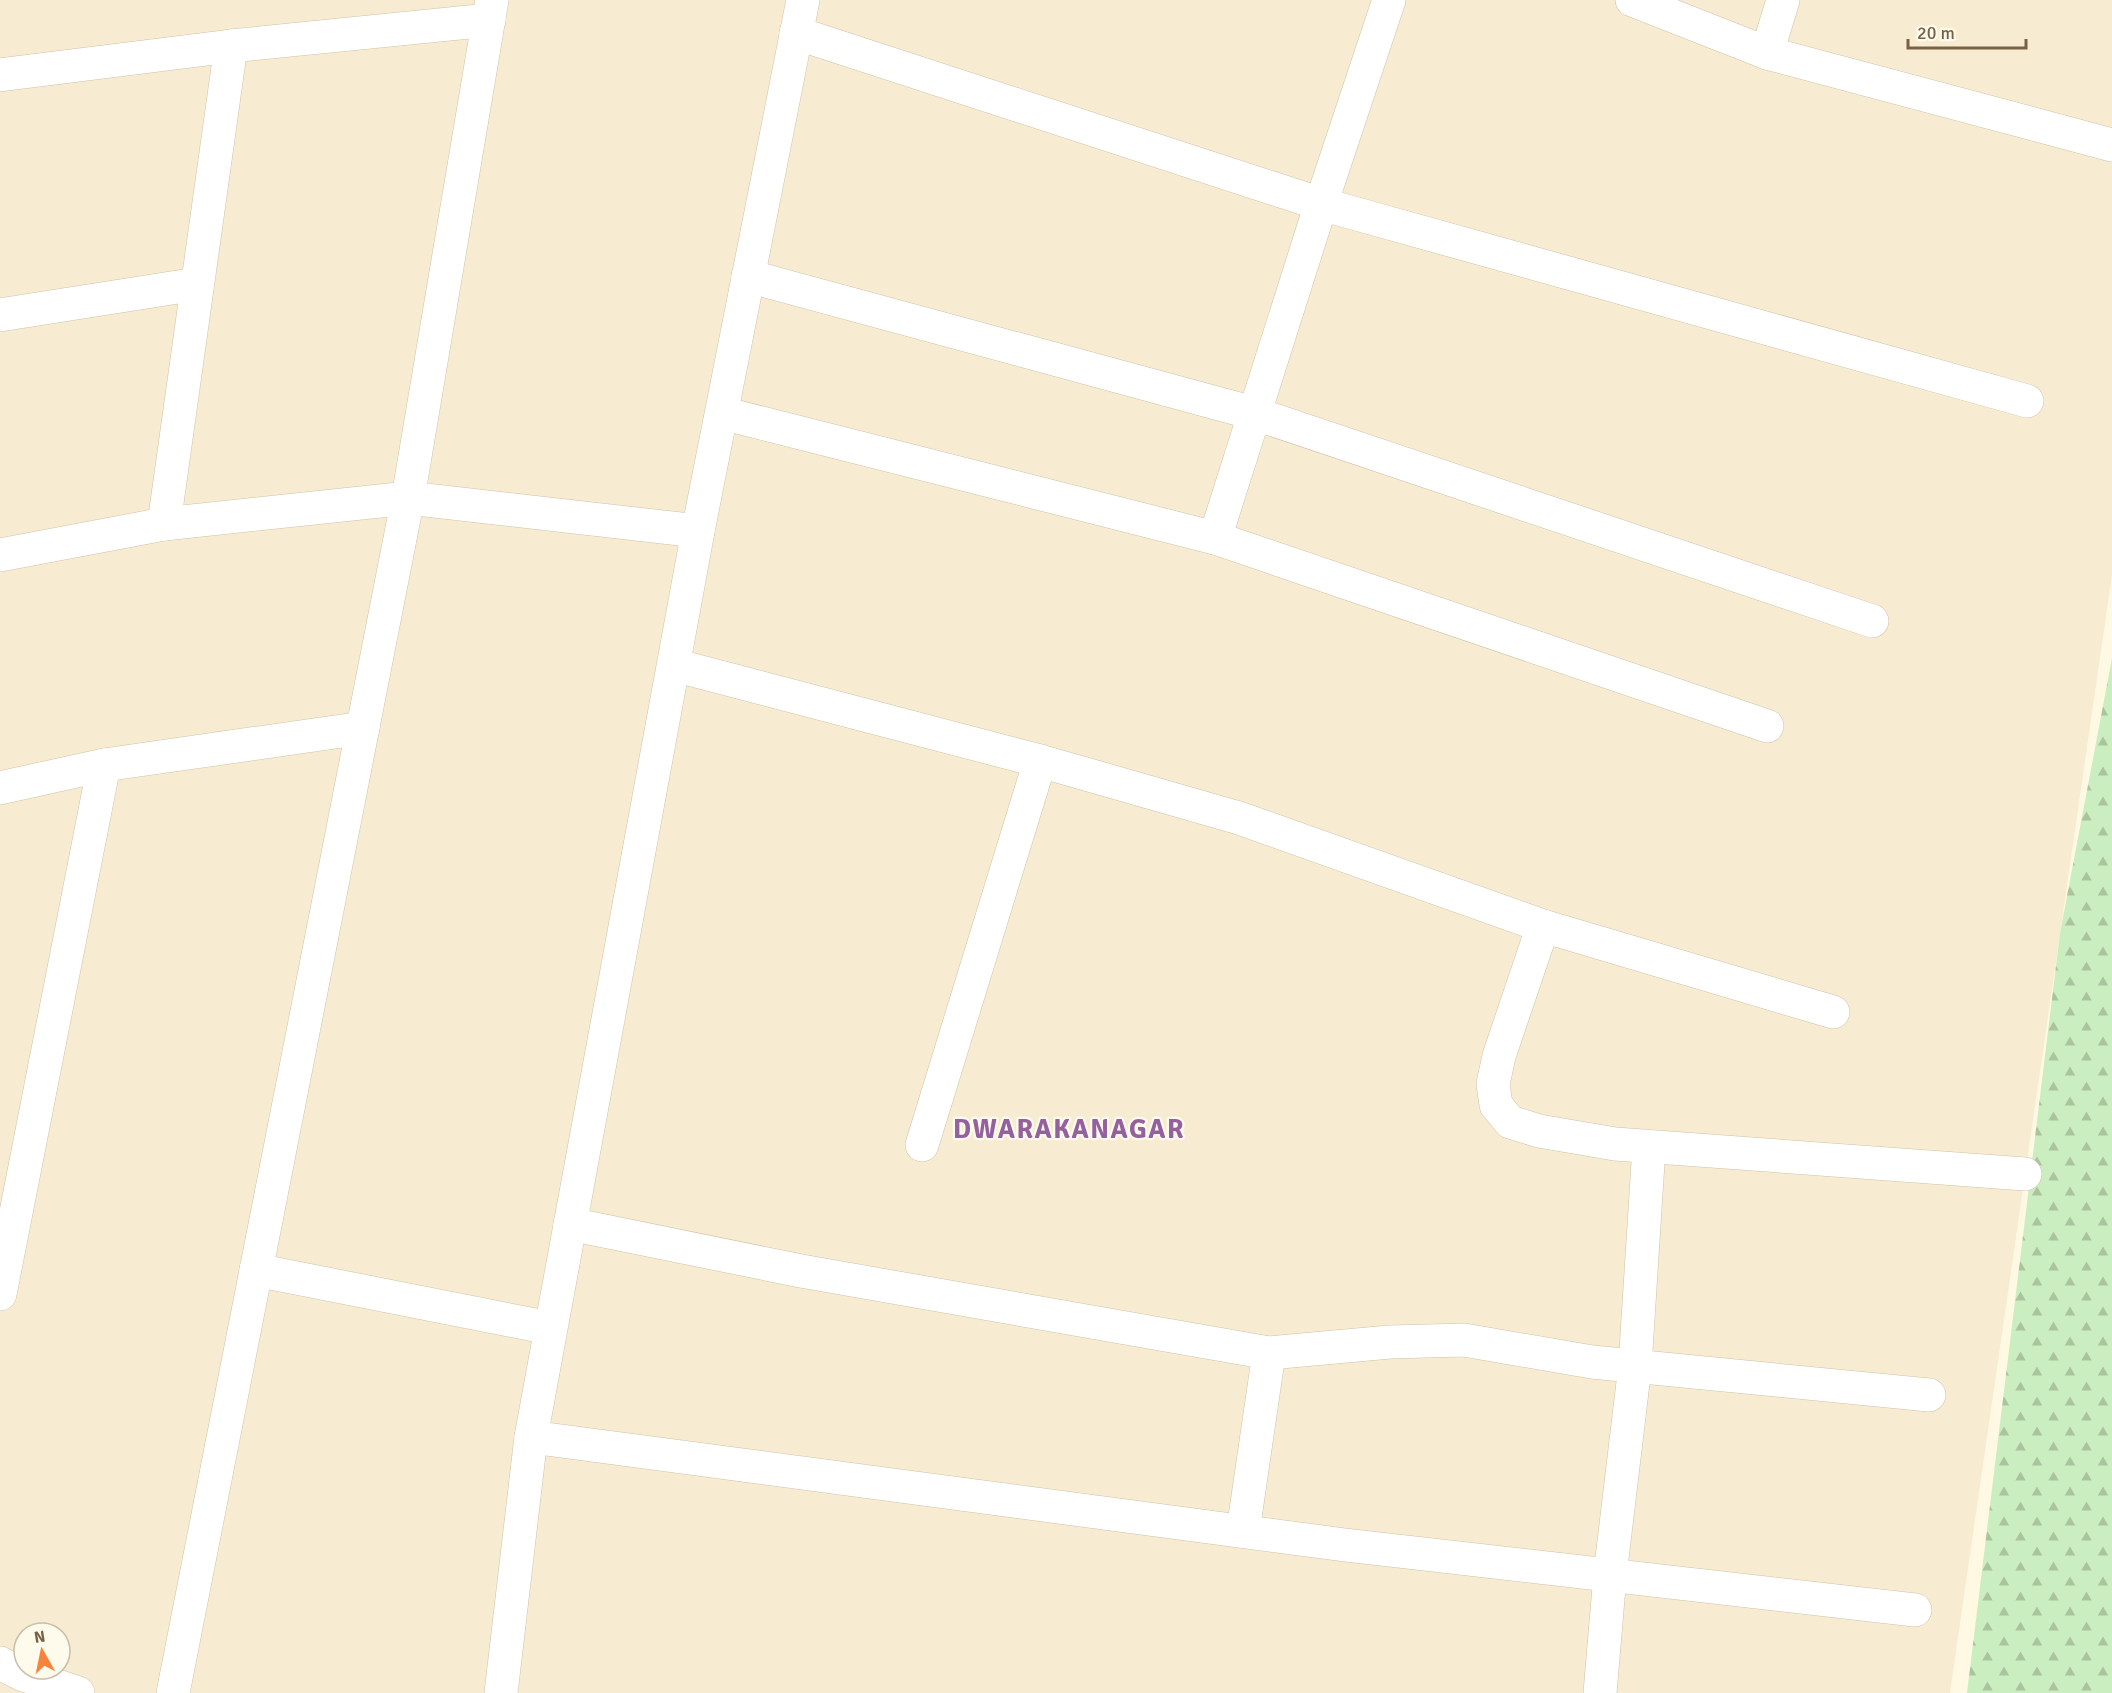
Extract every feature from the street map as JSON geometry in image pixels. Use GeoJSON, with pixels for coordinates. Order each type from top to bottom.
{"type":"FeatureCollection","features":[{"type":"Feature","properties":{"kind":"street"},"geometry":{"type":"LineString","coordinates":[[501,1693],[531,1437],[550,1328],[698,531],[803,0]]}},
{"type":"Feature","properties":{"kind":"street"},"geometry":{"type":"LineString","coordinates":[[1215,538],[1253,413],[1389,0]]}},
{"type":"Feature","properties":{"kind":"street"},"geometry":{"type":"LineString","coordinates":[[1632,0],[1767,53],[2112,145]]}},
{"type":"Feature","properties":{"kind":"street"},"geometry":{"type":"LineString","coordinates":[[1767,53],[1783,0]]}},
{"type":"Feature","properties":{"kind":"street"},"geometry":{"type":"LineString","coordinates":[[0,75],[490,10],[408,498],[173,1693]]}},
{"type":"Feature","properties":{"kind":"street"},"geometry":{"type":"LineString","coordinates":[[796,33],[1321,204],[2027,401]]}},
{"type":"Feature","properties":{"kind":"street"},"geometry":{"type":"LineString","coordinates":[[164,524],[231,46]]}},
{"type":"Feature","properties":{"kind":"street"},"geometry":{"type":"LineString","coordinates":[[748,276],[1253,413],[1872,621]]}},
{"type":"Feature","properties":{"kind":"street"},"geometry":{"type":"LineString","coordinates":[[0,315],[197,284]]}},
{"type":"Feature","properties":{"kind":"street"},"geometry":{"type":"LineString","coordinates":[[722,412],[1215,538],[1767,726]]}},
{"type":"Feature","properties":{"kind":"street"},"geometry":{"type":"LineString","coordinates":[[0,555],[164,524],[408,498],[698,531]]}},
{"type":"Feature","properties":{"kind":"street"},"geometry":{"type":"LineString","coordinates":[[674,665],[1040,761],[1239,818],[1543,926],[1833,1012]]}},
{"type":"Feature","properties":{"kind":"street"},"geometry":{"type":"LineString","coordinates":[[0,788],[104,765],[363,728]]}},
{"type":"Feature","properties":{"kind":"street"},"geometry":{"type":"LineString","coordinates":[[922,1145],[1040,761]]}},
{"type":"Feature","properties":{"kind":"street"},"geometry":{"type":"LineString","coordinates":[[0,1294],[104,765]]}},
{"type":"Feature","properties":{"kind":"street"},"geometry":{"type":"LineString","coordinates":[[1543,926],[1499,1056],[1493,1084],[1496,1105],[1510,1122],[1539,1131],[1615,1144],[2025,1174]]}},
{"type":"Feature","properties":{"kind":"street"},"geometry":{"type":"LineString","coordinates":[[1600,1693],[1610,1575],[1635,1366],[1649,1147]]}},
{"type":"Feature","properties":{"kind":"street"},"geometry":{"type":"LineString","coordinates":[[570,1224],[801,1271],[1269,1353],[1390,1342],[1464,1340],[1592,1362],[1929,1395]]}},
{"type":"Feature","properties":{"kind":"street"},"geometry":{"type":"LineString","coordinates":[[256,1270],[550,1328]]}},
{"type":"Feature","properties":{"kind":"street"},"geometry":{"type":"LineString","coordinates":[[1243,1531],[1269,1353]]}},
{"type":"Feature","properties":{"kind":"street"},"geometry":{"type":"LineString","coordinates":[[531,1437],[1345,1545],[1916,1610]]}},
{"type":"Feature","properties":{"kind":"street"},"geometry":{"type":"LineString","coordinates":[[0,1663],[21,1674],[78,1693]]}},
{"type":"Feature","properties":{"kind":"shaded area"},"geometry":{"type":"Polygon","coordinates":[[[0,0],[2112,0],[2112,575],[1950,1693],[0,1693],[0,0]]]}},
{"type":"Feature","properties":{"kind":"green space"},"geometry":{"type":"Polygon","coordinates":[[[2112,658],[2112,1693],[1967,1693],[2060,933],[2112,658]]]}},
{"type":"Feature","properties":{"kind":"district","name":"DWARAKANAGAR"},"geometry":{"type":"Point","coordinates":[1069,1129]}}]}
